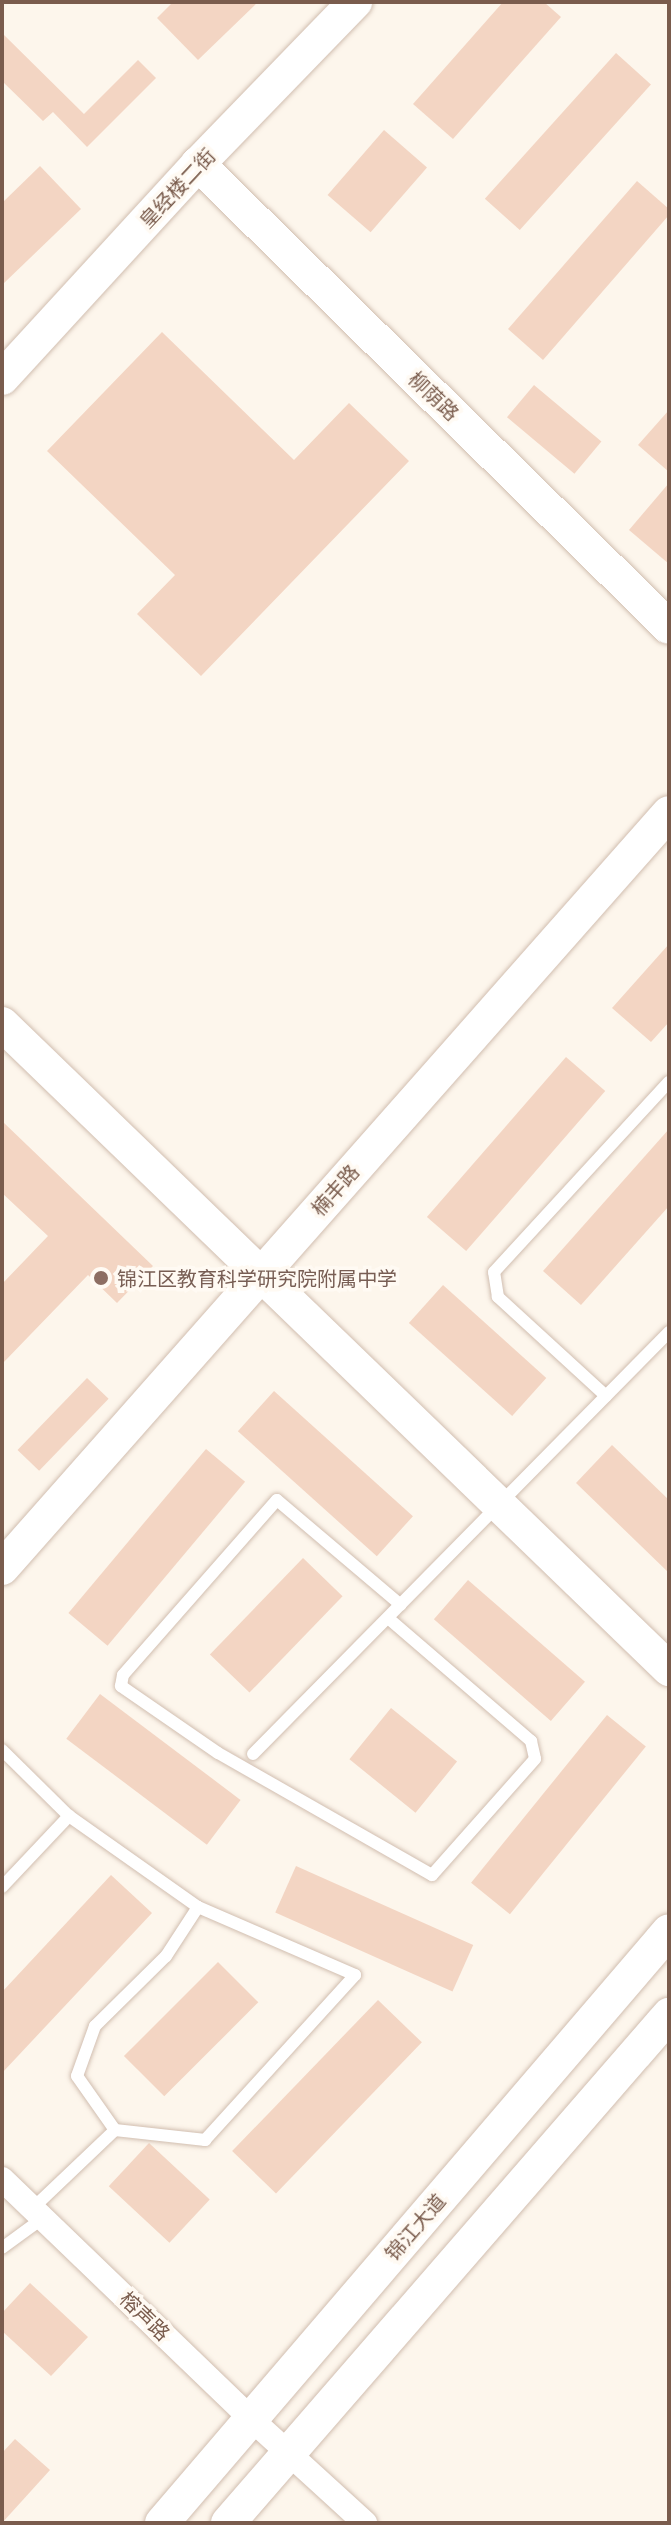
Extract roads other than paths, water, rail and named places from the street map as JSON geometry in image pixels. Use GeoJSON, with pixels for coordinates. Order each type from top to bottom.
{"type":"FeatureCollection","features":[{"type":"Feature","properties":{"kind":"street","name":"皇经楼二街"},"geometry":{"type":"LineString","coordinates":[[2,378],[198,164],[355,2]]}},
{"type":"Feature","properties":{"kind":"street","name":"柳荫路"},"geometry":{"type":"LineString","coordinates":[[198,164],[669,627]]}},
{"type":"Feature","properties":{"kind":"street","name":"楠丰路"},"geometry":{"type":"LineString","coordinates":[[2,1568],[669,813]]}},
{"type":"Feature","properties":{"kind":"street"},"geometry":{"type":"LineString","coordinates":[[2,1024],[669,1669]]}},
{"type":"Feature","properties":{"kind":"street","name":"锦江大道"},"geometry":{"type":"LineString","coordinates":[[162,2523],[669,1931]]}},
{"type":"Feature","properties":{"kind":"street"},"geometry":{"type":"LineString","coordinates":[[228,2523],[669,2015]]}},
{"type":"Feature","properties":{"kind":"street","name":"榕声路"},"geometry":{"type":"LineString","coordinates":[[2,2179],[250,2418],[365,2523]]}},
{"type":"Feature","properties":{"kind":"lane"},"geometry":{"type":"LineString","coordinates":[[606,1396],[498,1297],[494,1272],[669,1082]]}},
{"type":"Feature","properties":{"kind":"lane"},"geometry":{"type":"LineString","coordinates":[[253,1754],[669,1332]]}},
{"type":"Feature","properties":{"kind":"lane"},"geometry":{"type":"LineString","coordinates":[[388,1618],[531,1741],[535,1759],[432,1875],[218,1753],[121,1686],[123,1675],[277,1500],[401,1605]]}},
{"type":"Feature","properties":{"kind":"lane"},"geometry":{"type":"LineString","coordinates":[[2,1750],[69,1816],[198,1907],[355,1975],[205,2140],[115,2130],[77,2076],[95,2026],[166,1956],[198,1907]]}},
{"type":"Feature","properties":{"kind":"lane"},"geometry":{"type":"LineString","coordinates":[[2,1887],[69,1816]]}},
{"type":"Feature","properties":{"kind":"lane"},"geometry":{"type":"LineString","coordinates":[[2,2248],[115,2130]]}},
{"type":"Feature","properties":{"kind":"place","name":"锦江区教育科学研究院附属中学"},"geometry":{"type":"Point","coordinates":[101,1278]}}]}
